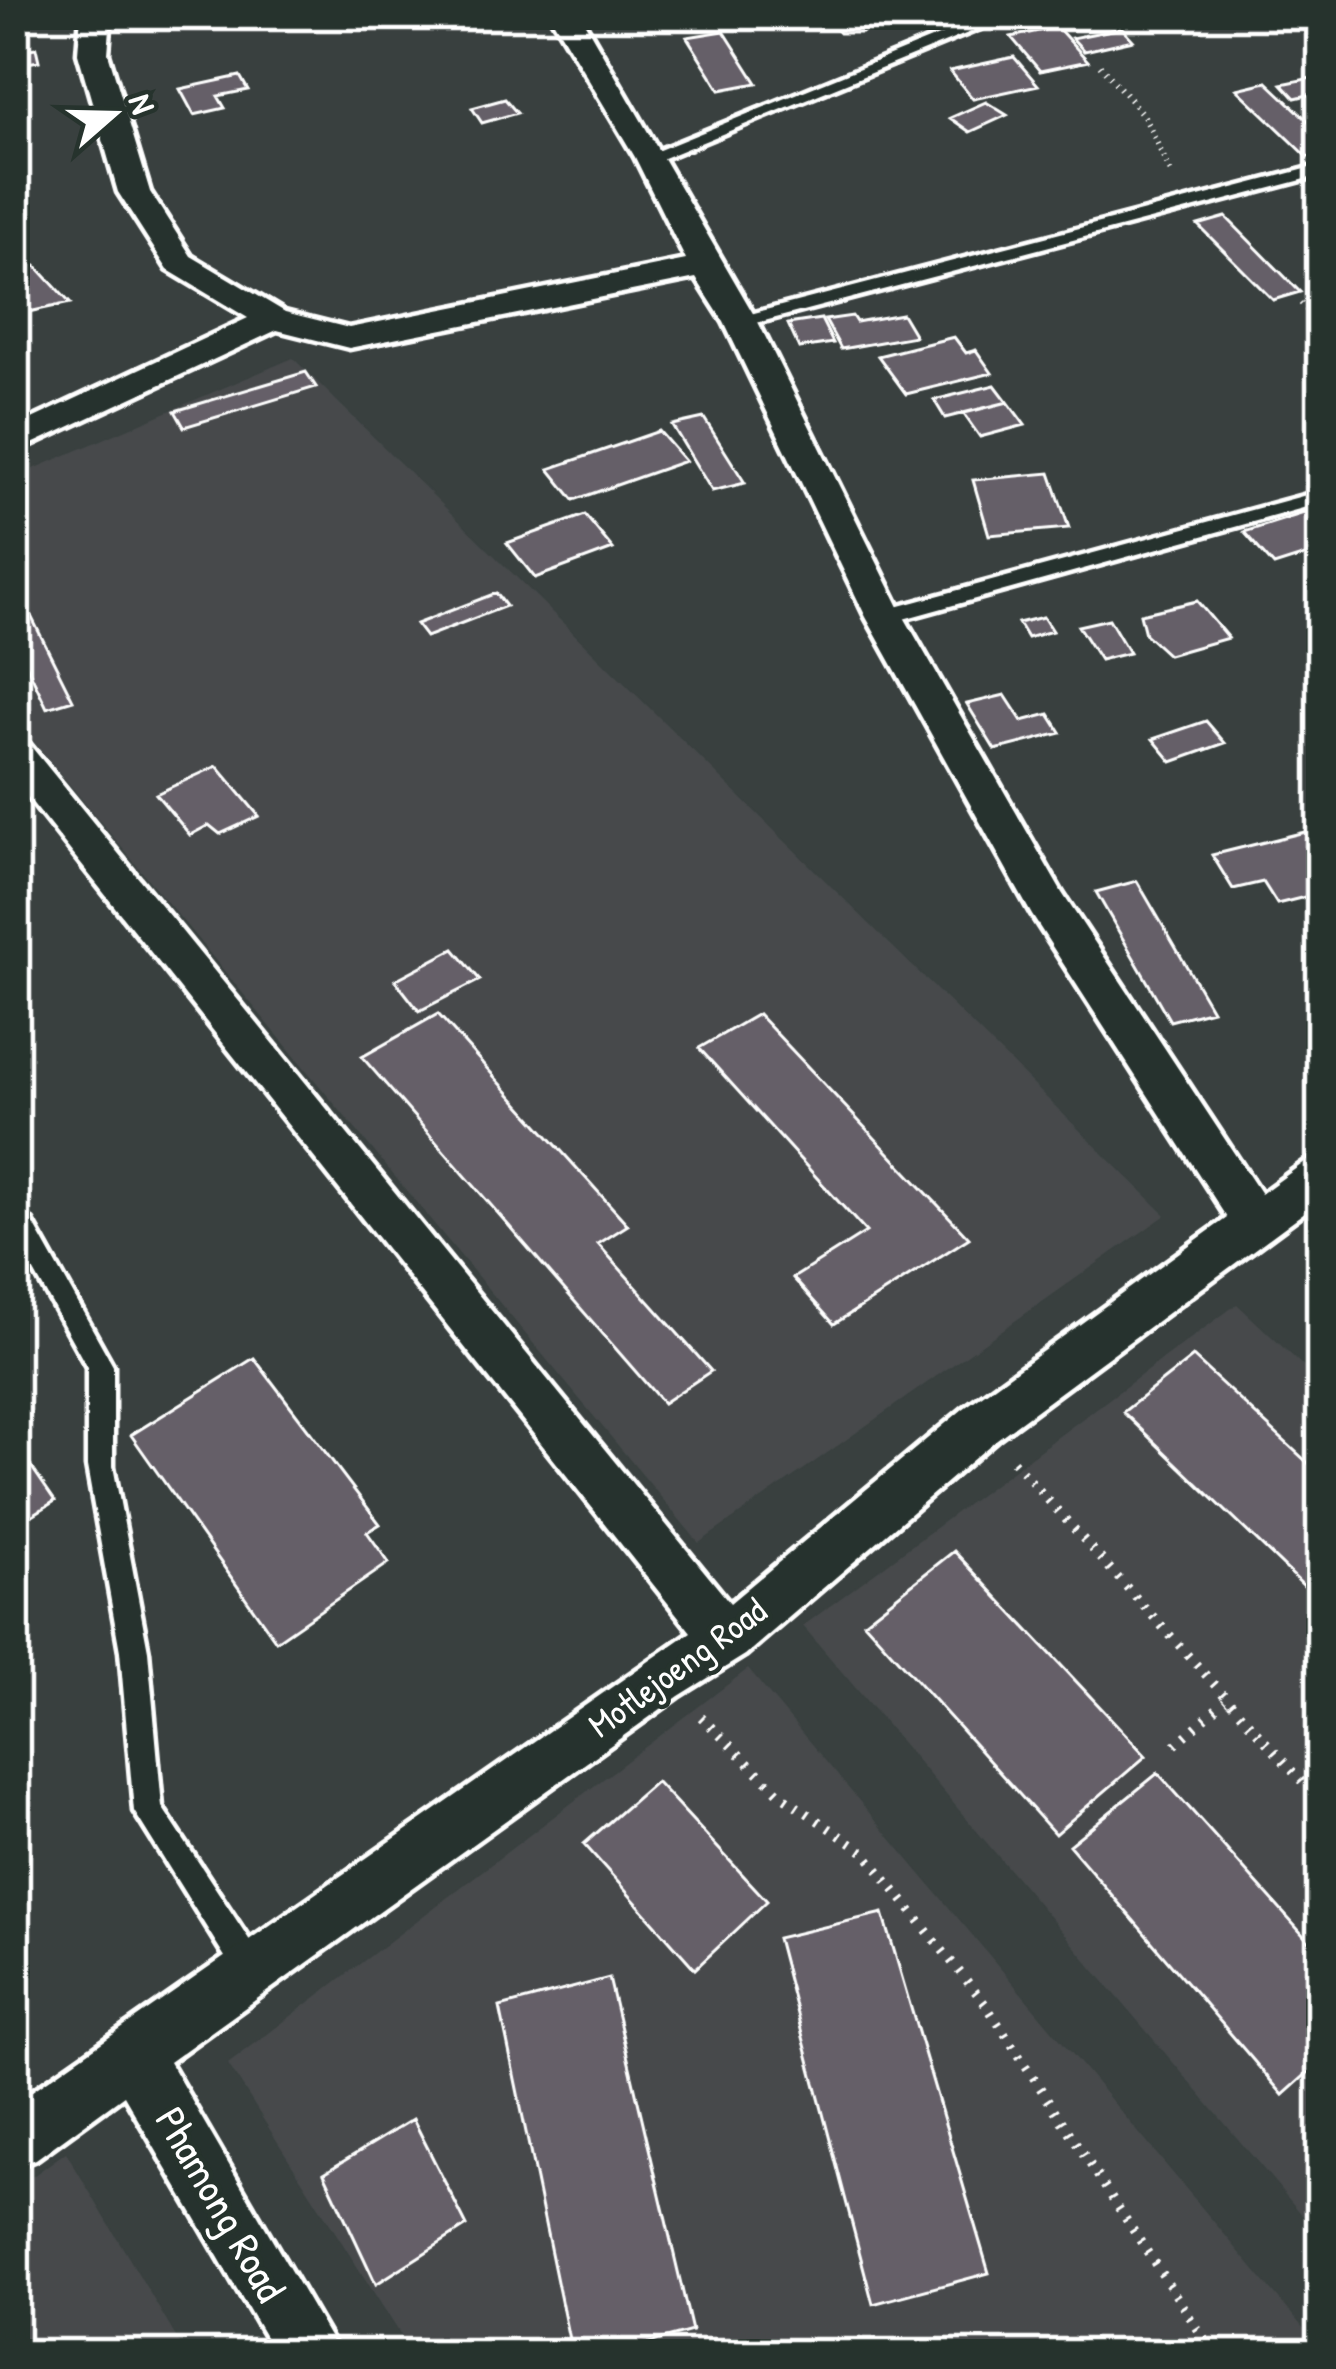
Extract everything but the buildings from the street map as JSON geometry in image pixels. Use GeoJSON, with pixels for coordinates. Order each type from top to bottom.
{"type":"FeatureCollection","features":[{"type":"Feature","properties":{"kind":"street"},"geometry":{"type":"LineString","coordinates":[[96,15],[93,53],[134,192],[179,262],[273,319],[349,338],[704,266]]}},
{"type":"Feature","properties":{"kind":"street"},"geometry":{"type":"LineString","coordinates":[[565,15],[650,158],[704,266],[741,322],[885,617],[1047,904],[1255,1223]]}},
{"type":"Feature","properties":{"kind":"street"},"geometry":{"type":"LineString","coordinates":[[15,441],[273,319]]}},
{"type":"Feature","properties":{"kind":"street"},"geometry":{"type":"LineString","coordinates":[[15,754],[727,1638]]}},
{"type":"Feature","properties":{"kind":"street","name":"Motlejoeng Road"},"geometry":{"type":"LineString","coordinates":[[15,2138],[661,1679],[727,1638],[980,1424],[1321,1174]]}},
{"type":"Feature","properties":{"kind":"street","name":"Phamong Road"},"geometry":{"type":"LineString","coordinates":[[133,2055],[309,2354]]}},
{"type":"Feature","properties":{"kind":"lane"},"geometry":{"type":"LineString","coordinates":[[650,158],[1004,15]]}},
{"type":"Feature","properties":{"kind":"lane"},"geometry":{"type":"LineString","coordinates":[[741,322],[1321,170]]}},
{"type":"Feature","properties":{"kind":"lane"},"geometry":{"type":"LineString","coordinates":[[885,617],[1321,496]]}},
{"type":"Feature","properties":{"kind":"lane"},"geometry":{"type":"LineString","coordinates":[[15,1227],[22,1228],[100,1366],[100,1466],[134,1651],[148,1811],[251,1970]]}},
{"type":"Feature","properties":{"kind":"path"},"geometry":{"type":"LineString","coordinates":[[1100,65],[1134,97],[1153,124],[1184,209]]}},
{"type":"Feature","properties":{"kind":"path"},"geometry":{"type":"LineString","coordinates":[[1301,303],[1321,326]]}},
{"type":"Feature","properties":{"kind":"path"},"geometry":{"type":"LineString","coordinates":[[980,1424],[1321,1803]]}},
{"type":"Feature","properties":{"kind":"path"},"geometry":{"type":"LineString","coordinates":[[661,1679],[782,1796],[865,1853],[986,2006],[1214,2354]]}},
{"type":"Feature","properties":{"kind":"path"},"geometry":{"type":"LineString","coordinates":[[1175,1745],[1225,1701]]}},
{"type":"Feature","properties":{"kind":"shaded area"},"geometry":{"type":"Polygon","coordinates":[[[293,358],[1166,1215],[699,1543],[15,719],[15,477],[293,358]]]}},
{"type":"Feature","properties":{"kind":"shaded area"},"geometry":{"type":"Polygon","coordinates":[[[1237,1304],[1321,1383],[1321,2237],[803,1626],[1237,1304]]]}},
{"type":"Feature","properties":{"kind":"shaded area"},"geometry":{"type":"Polygon","coordinates":[[[748,1669],[1321,2354],[413,2354],[228,2064],[748,1669]]]}},
{"type":"Feature","properties":{"kind":"shaded area"},"geometry":{"type":"Polygon","coordinates":[[[66,2152],[186,2354],[15,2354],[15,2189],[66,2152]]]}}]}
